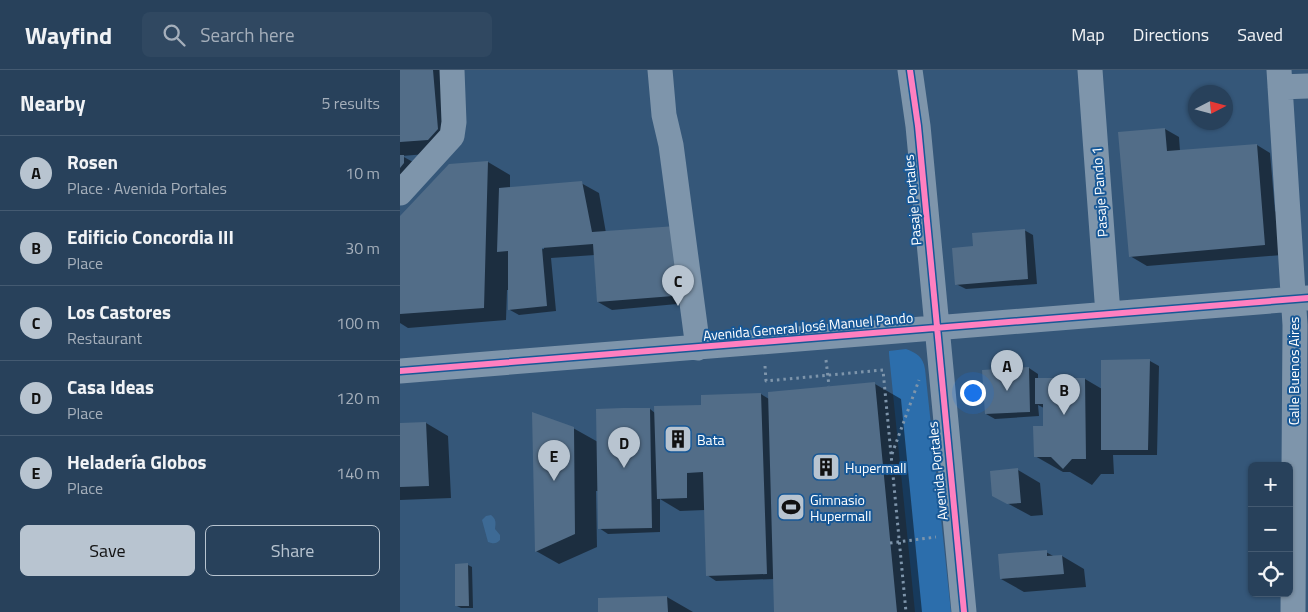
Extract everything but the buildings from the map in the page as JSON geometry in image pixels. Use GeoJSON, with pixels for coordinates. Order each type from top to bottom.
{"type":"FeatureCollection","features":[{"type":"Feature","properties":{"kind":"street"},"geometry":{"type":"LineString","coordinates":[[400,193],[452,136],[454,122],[452,70]]}},
{"type":"Feature","properties":{"kind":"street"},"geometry":{"type":"LineString","coordinates":[[660,70],[664,115],[671,145],[698,348]]}},
{"type":"Feature","properties":{"kind":"street","name":"Pasaje Portales"},"geometry":{"type":"LineString","coordinates":[[910,70],[918,126],[936,328]]}},
{"type":"Feature","properties":{"kind":"street","name":"Pasaje Pando 1"},"geometry":{"type":"LineString","coordinates":[[1090,70],[1108,314]]}},
{"type":"Feature","properties":{"kind":"street"},"geometry":{"type":"LineString","coordinates":[[1279,78],[1308,86]]}},
{"type":"Feature","properties":{"kind":"street","name":"Calle Buenos Aires"},"geometry":{"type":"LineString","coordinates":[[1279,78],[1300,299],[1295,325],[1293,612]]}},
{"type":"Feature","properties":{"kind":"street","name":"Avenida General José Manuel Pando"},"geometry":{"type":"LineString","coordinates":[[400,371],[1300,299]]}},
{"type":"Feature","properties":{"kind":"street","name":"Avenida Portales"},"geometry":{"type":"LineString","coordinates":[[936,328],[964,612]]}},
{"type":"Feature","properties":{"kind":"path"},"geometry":{"type":"LineString","coordinates":[[826,360],[829,386]]}},
{"type":"Feature","properties":{"kind":"path"},"geometry":{"type":"LineString","coordinates":[[765,366],[766,381],[883,370],[906,612]]}},
{"type":"Feature","properties":{"kind":"path"},"geometry":{"type":"LineString","coordinates":[[891,456],[922,372]]}},
{"type":"Feature","properties":{"kind":"path"},"geometry":{"type":"LineString","coordinates":[[890,543],[939,537]]}},
{"type":"Feature","properties":{"kind":"shaded area"},"geometry":{"type":"Polygon","coordinates":[[[906,349],[919,356],[923,361],[925,369],[951,612],[915,612],[889,354],[889,351],[906,349]]]}},
{"type":"Feature","properties":{"kind":"shaded area"},"geometry":{"type":"Polygon","coordinates":[[[491,515],[495,521],[495,529],[500,535],[500,540],[495,543],[488,542],[482,520],[486,516],[491,515]]]}},
{"type":"Feature","properties":{"kind":"cycle path"},"geometry":{"type":"LineString","coordinates":[[910,70],[918,126],[964,612]]}},
{"type":"Feature","properties":{"kind":"cycle path"},"geometry":{"type":"LineString","coordinates":[[400,371],[1308,298]]}},
{"type":"Feature","properties":{"kind":"place","name":"Los Castores"},"geometry":{"type":"Point","coordinates":[678,306]}},
{"type":"Feature","properties":{"kind":"place","name":"Rosen"},"geometry":{"type":"Point","coordinates":[1007,391]}},
{"type":"Feature","properties":{"kind":"place","name":"Edificio Concordia III"},"geometry":{"type":"Point","coordinates":[1064,415]}},
{"type":"Feature","properties":{"kind":"place","name":"Bata"},"geometry":{"type":"Point","coordinates":[678,439]}},
{"type":"Feature","properties":{"kind":"place","name":"Hupermall"},"geometry":{"type":"Point","coordinates":[826,467]}},
{"type":"Feature","properties":{"kind":"place","name":"Casa Ideas"},"geometry":{"type":"Point","coordinates":[624,468]}},
{"type":"Feature","properties":{"kind":"place","name":"Heladería Globos"},"geometry":{"type":"Point","coordinates":[554,481]}},
{"type":"Feature","properties":{"kind":"place","name":"Gimnasio Hupermall"},"geometry":{"type":"Point","coordinates":[791,507]}}]}
